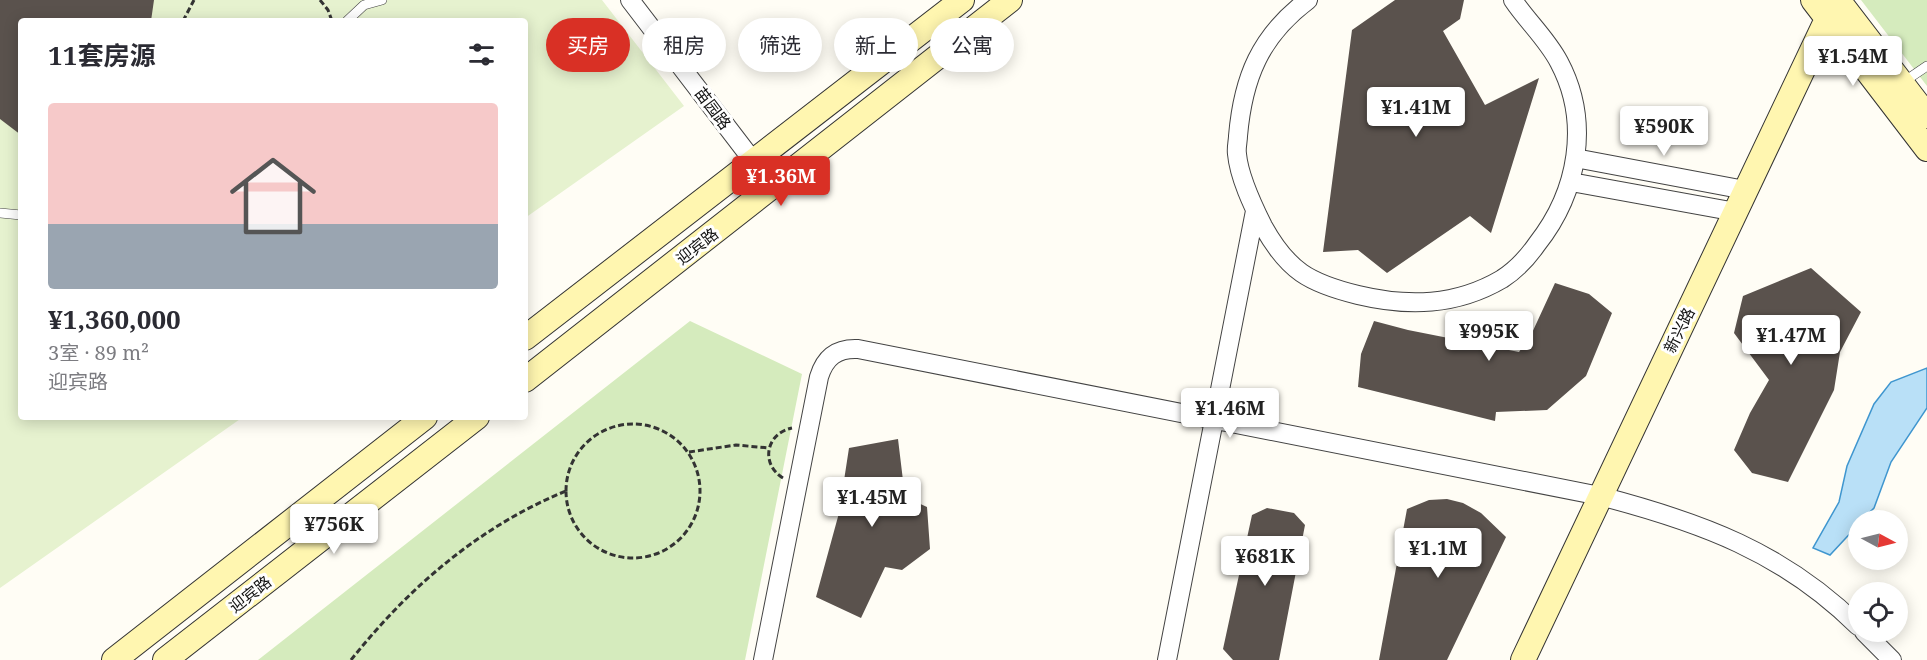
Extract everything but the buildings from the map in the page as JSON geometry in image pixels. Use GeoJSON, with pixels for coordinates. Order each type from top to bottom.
{"type":"FeatureCollection","features":[{"type":"Feature","properties":{"kind":"main road","name":"迎宾路"},"geometry":{"type":"LineString","coordinates":[[528,337],[962,0]]}},
{"type":"Feature","properties":{"kind":"main road","name":"迎宾路"},"geometry":{"type":"LineString","coordinates":[[528,378],[1010,0]]}},
{"type":"Feature","properties":{"kind":"main road"},"geometry":{"type":"LineString","coordinates":[[1828,5],[1902,83],[1927,116]]}},
{"type":"Feature","properties":{"kind":"main road"},"geometry":{"type":"LineString","coordinates":[[1828,5],[1927,149]]}},
{"type":"Feature","properties":{"kind":"main road","name":"新兴路"},"geometry":{"type":"LineString","coordinates":[[1523,660],[1740,201],[1828,5]]}},
{"type":"Feature","properties":{"kind":"main road","name":"迎宾路"},"geometry":{"type":"LineString","coordinates":[[114,660],[421,420]]}},
{"type":"Feature","properties":{"kind":"main road","name":"迎宾路"},"geometry":{"type":"LineString","coordinates":[[165,660],[473,420]]}},
{"type":"Feature","properties":{"kind":"street","name":"苗园路"},"geometry":{"type":"LineString","coordinates":[[630,0],[773,187]]}},
{"type":"Feature","properties":{"kind":"street"},"geometry":{"type":"LineString","coordinates":[[1308,0],[1290,13],[1262,47],[1247,83],[1240,115],[1237,154],[1247,190],[1272,240],[1288,261],[1304,275],[1325,287],[1377,300],[1405,304],[1435,302],[1463,296],[1502,279],[1517,267],[1543,237],[1572,182],[1576,123],[1572,100],[1559,62],[1513,0]]}},
{"type":"Feature","properties":{"kind":"street"},"geometry":{"type":"LineString","coordinates":[[1575,158],[1740,201]]}},
{"type":"Feature","properties":{"kind":"street"},"geometry":{"type":"LineString","coordinates":[[1572,182],[1740,201]]}},
{"type":"Feature","properties":{"kind":"street"},"geometry":{"type":"LineString","coordinates":[[1167,660],[1256,211]]}},
{"type":"Feature","properties":{"kind":"street"},"geometry":{"type":"LineString","coordinates":[[763,660],[822,367],[828,358],[847,349],[858,349],[1600,496],[1659,512],[1733,539],[1813,586],[1848,617]]}},
{"type":"Feature","properties":{"kind":"street"},"geometry":{"type":"LineString","coordinates":[[1874,642],[1892,660]]}},
{"type":"Feature","properties":{"kind":"lane"},"geometry":{"type":"LineString","coordinates":[[350,18],[364,5],[382,0]]}},
{"type":"Feature","properties":{"kind":"lane"},"geometry":{"type":"LineString","coordinates":[[1902,83],[1927,66]]}},
{"type":"Feature","properties":{"kind":"lane"},"geometry":{"type":"LineString","coordinates":[[0,213],[18,215]]}},
{"type":"Feature","properties":{"kind":"path"},"geometry":{"type":"LineString","coordinates":[[185,18],[194,0]]}},
{"type":"Feature","properties":{"kind":"path"},"geometry":{"type":"LineString","coordinates":[[320,0],[331,18]]}},
{"type":"Feature","properties":{"kind":"path"},"geometry":{"type":"LineString","coordinates":[[628,423],[651,425],[672,435],[689,452],[698,474],[700,497],[695,517],[684,535],[667,549],[647,557],[626,558],[606,552],[588,541],[575,524],[567,504],[566,490],[572,461],[586,442],[606,429],[628,423]]}},
{"type":"Feature","properties":{"kind":"path"},"geometry":{"type":"LineString","coordinates":[[798,482],[780,477],[774,471],[769,463],[769,448],[780,431],[789,428],[808,430]]}},
{"type":"Feature","properties":{"kind":"path"},"geometry":{"type":"LineString","coordinates":[[689,452],[736,445],[769,448]]}},
{"type":"Feature","properties":{"kind":"path"},"geometry":{"type":"LineString","coordinates":[[351,660],[391,613],[450,559],[477,538],[512,517],[566,490]]}},
{"type":"Feature","properties":{"kind":"green space"},"geometry":{"type":"Polygon","coordinates":[[[0,0],[602,0],[616,18],[546,18],[546,72],[630,72],[630,36],[642,52],[642,72],[658,72],[684,106],[528,216],[528,18],[18,18],[18,420],[239,420],[0,588],[0,0]]]}},
{"type":"Feature","properties":{"kind":"green space"},"geometry":{"type":"Polygon","coordinates":[[[1861,0],[1927,0],[1927,86],[1861,0]]]}},
{"type":"Feature","properties":{"kind":"green space"},"geometry":{"type":"Polygon","coordinates":[[[690,321],[802,374],[745,660],[258,660],[690,321]]]}},
{"type":"Feature","properties":{"kind":"water"},"geometry":{"type":"Polygon","coordinates":[[[1927,368],[1927,408],[1891,462],[1874,508],[1872,510],[1848,510],[1848,536],[1830,555],[1813,548],[1839,502],[1847,466],[1874,404],[1891,382],[1927,368]]]}}]}
